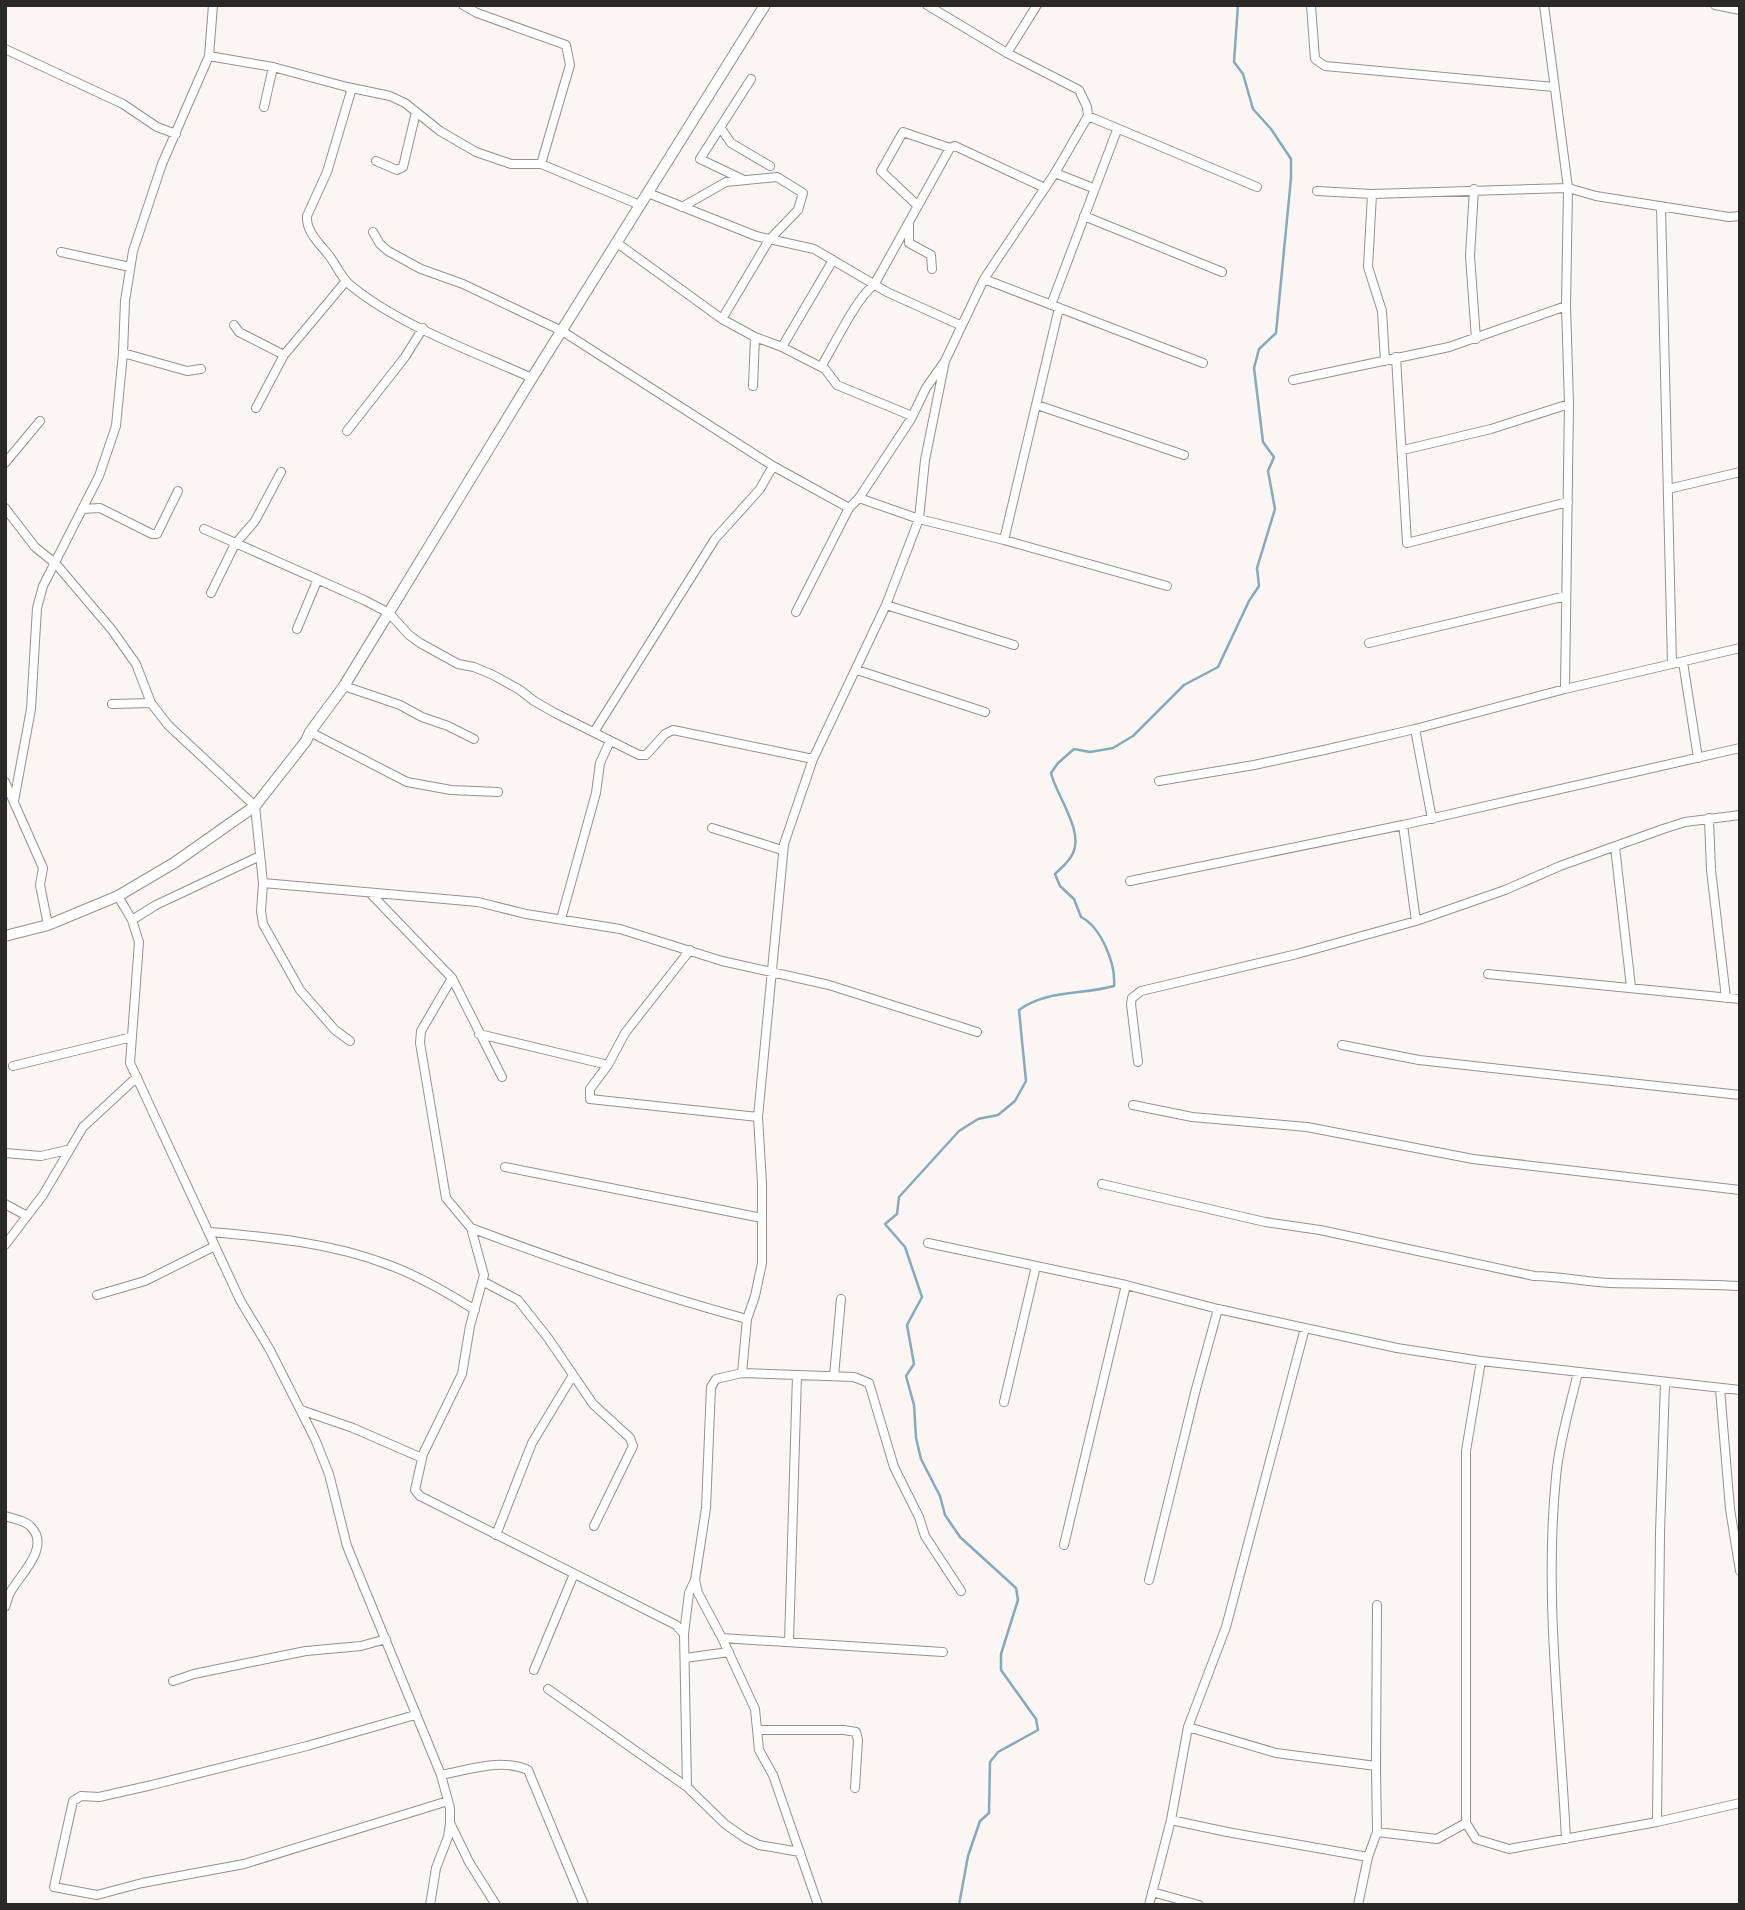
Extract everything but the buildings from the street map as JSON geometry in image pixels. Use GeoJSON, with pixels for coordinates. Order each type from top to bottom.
{"type":"FeatureCollection","features":[{"type":"Feature","properties":{"kind":"street"},"geometry":{"type":"LineString","coordinates":[[14,801],[31,709],[37,608],[43,586],[99,476],[116,426],[125,300],[133,251],[162,164],[209,56],[213,5]]}},
{"type":"Feature","properties":{"kind":"street"},"geometry":{"type":"LineString","coordinates":[[463,5],[477,13],[566,45],[570,65],[541,164]]}},
{"type":"Feature","properties":{"kind":"street"},"geometry":{"type":"LineString","coordinates":[[5,936],[48,925],[118,896],[174,863],[255,806],[306,741],[344,686],[705,98],[765,5]]}},
{"type":"Feature","properties":{"kind":"street"},"geometry":{"type":"LineString","coordinates":[[743,1373],[747,1319],[762,1263],[762,1184],[758,1117],[782,850],[813,759],[886,605],[919,519],[925,460],[945,361],[960,325],[984,279],[1055,173],[1088,116],[1079,90],[1007,53],[927,5]]}},
{"type":"Feature","properties":{"kind":"street"},"geometry":{"type":"LineString","coordinates":[[1007,53],[1037,5]]}},
{"type":"Feature","properties":{"kind":"street"},"geometry":{"type":"LineString","coordinates":[[1311,5],[1315,59],[1325,66],[1554,87]]}},
{"type":"Feature","properties":{"kind":"street"},"geometry":{"type":"LineString","coordinates":[[1544,5],[1568,188],[1566,306],[1569,404],[1565,689]]}},
{"type":"Feature","properties":{"kind":"street"},"geometry":{"type":"LineString","coordinates":[[1715,5],[1740,10]]}},
{"type":"Feature","properties":{"kind":"street"},"geometry":{"type":"LineString","coordinates":[[5,49],[124,104],[157,127],[176,134]]}},
{"type":"Feature","properties":{"kind":"street"},"geometry":{"type":"LineString","coordinates":[[209,56],[272,67],[390,96],[405,103],[440,131],[488,158],[521,166],[532,162],[541,164],[640,205]]}},
{"type":"Feature","properties":{"kind":"street"},"geometry":{"type":"LineString","coordinates":[[264,107],[272,67]]}},
{"type":"Feature","properties":{"kind":"street"},"geometry":{"type":"LineString","coordinates":[[745,180],[700,159],[751,79]]}},
{"type":"Feature","properties":{"kind":"street"},"geometry":{"type":"LineString","coordinates":[[352,88],[327,172],[306,224],[346,281],[387,312],[532,378]]}},
{"type":"Feature","properties":{"kind":"street"},"geometry":{"type":"LineString","coordinates":[[376,161],[397,170],[403,167],[416,112]]}},
{"type":"Feature","properties":{"kind":"street"},"geometry":{"type":"LineString","coordinates":[[1088,116],[1257,187]]}},
{"type":"Feature","properties":{"kind":"street"},"geometry":{"type":"LineString","coordinates":[[720,127],[731,143],[770,166]]}},
{"type":"Feature","properties":{"kind":"street"},"geometry":{"type":"LineString","coordinates":[[1004,540],[1037,405],[1055,307],[1093,188],[1117,130]]}},
{"type":"Feature","properties":{"kind":"street"},"geometry":{"type":"LineString","coordinates":[[918,206],[881,171],[903,132],[950,148],[956,146],[1045,188]]}},
{"type":"Feature","properties":{"kind":"street"},"geometry":{"type":"LineString","coordinates":[[821,368],[856,308],[874,285],[950,148]]}},
{"type":"Feature","properties":{"kind":"street"},"geometry":{"type":"LineString","coordinates":[[1055,173],[1093,188]]}},
{"type":"Feature","properties":{"kind":"street"},"geometry":{"type":"LineString","coordinates":[[682,207],[726,182],[777,177],[803,193],[798,210],[769,240],[722,319]]}},
{"type":"Feature","properties":{"kind":"street"},"geometry":{"type":"LineString","coordinates":[[1317,191],[1371,194],[1568,188],[1596,196],[1729,217],[1740,216]]}},
{"type":"Feature","properties":{"kind":"street"},"geometry":{"type":"LineString","coordinates":[[1474,189],[1470,256],[1476,339]]}},
{"type":"Feature","properties":{"kind":"street"},"geometry":{"type":"LineString","coordinates":[[648,193],[769,240],[814,249],[874,285],[960,325]]}},
{"type":"Feature","properties":{"kind":"street"},"geometry":{"type":"LineString","coordinates":[[1371,194],[1368,267],[1382,311],[1385,361]]}},
{"type":"Feature","properties":{"kind":"street"},"geometry":{"type":"LineString","coordinates":[[1661,206],[1672,664]]}},
{"type":"Feature","properties":{"kind":"street"},"geometry":{"type":"LineString","coordinates":[[1084,216],[1222,272]]}},
{"type":"Feature","properties":{"kind":"street"},"geometry":{"type":"LineString","coordinates":[[909,222],[909,243],[931,255],[932,269]]}},
{"type":"Feature","properties":{"kind":"street"},"geometry":{"type":"LineString","coordinates":[[373,232],[380,244],[421,270],[463,284],[562,331],[773,466],[849,508]]}},
{"type":"Feature","properties":{"kind":"street"},"geometry":{"type":"LineString","coordinates":[[617,243],[722,319],[821,368],[837,385],[912,416]]}},
{"type":"Feature","properties":{"kind":"street"},"geometry":{"type":"LineString","coordinates":[[61,252],[130,267]]}},
{"type":"Feature","properties":{"kind":"street"},"geometry":{"type":"LineString","coordinates":[[782,347],[833,260]]}},
{"type":"Feature","properties":{"kind":"street"},"geometry":{"type":"LineString","coordinates":[[984,279],[1203,363]]}},
{"type":"Feature","properties":{"kind":"street"},"geometry":{"type":"LineString","coordinates":[[256,408],[285,355],[346,281]]}},
{"type":"Feature","properties":{"kind":"street"},"geometry":{"type":"LineString","coordinates":[[1293,380],[1476,339],[1566,306]]}},
{"type":"Feature","properties":{"kind":"street"},"geometry":{"type":"LineString","coordinates":[[234,325],[239,332],[285,355]]}},
{"type":"Feature","properties":{"kind":"street"},"geometry":{"type":"LineString","coordinates":[[347,431],[405,357],[423,328]]}},
{"type":"Feature","properties":{"kind":"street"},"geometry":{"type":"LineString","coordinates":[[752,386],[755,337]]}},
{"type":"Feature","properties":{"kind":"street"},"geometry":{"type":"LineString","coordinates":[[123,353],[187,371],[201,369]]}},
{"type":"Feature","properties":{"kind":"street"},"geometry":{"type":"LineString","coordinates":[[1396,357],[1407,543],[1567,502]]}},
{"type":"Feature","properties":{"kind":"street"},"geometry":{"type":"LineString","coordinates":[[796,612],[849,508],[859,498],[945,361]]}},
{"type":"Feature","properties":{"kind":"street"},"geometry":{"type":"LineString","coordinates":[[1403,450],[1491,429],[1569,404]]}},
{"type":"Feature","properties":{"kind":"street"},"geometry":{"type":"LineString","coordinates":[[1037,405],[1184,455]]}},
{"type":"Feature","properties":{"kind":"street"},"geometry":{"type":"LineString","coordinates":[[5,463],[40,421]]}},
{"type":"Feature","properties":{"kind":"street"},"geometry":{"type":"LineString","coordinates":[[594,732],[715,539],[760,489],[773,466]]}},
{"type":"Feature","properties":{"kind":"street"},"geometry":{"type":"LineString","coordinates":[[211,593],[234,544],[255,521],[281,472]]}},
{"type":"Feature","properties":{"kind":"street"},"geometry":{"type":"LineString","coordinates":[[1668,489],[1740,472]]}},
{"type":"Feature","properties":{"kind":"street"},"geometry":{"type":"LineString","coordinates":[[82,509],[100,508],[157,534],[178,491]]}},
{"type":"Feature","properties":{"kind":"street"},"geometry":{"type":"LineString","coordinates":[[859,498],[919,519],[1167,586]]}},
{"type":"Feature","properties":{"kind":"street"},"geometry":{"type":"LineString","coordinates":[[5,508],[35,547],[55,564],[112,630],[136,664],[151,703],[176,734],[255,806],[263,883],[263,924],[300,990],[335,1030],[350,1041]]}},
{"type":"Feature","properties":{"kind":"street"},"geometry":{"type":"LineString","coordinates":[[204,529],[364,600],[389,613],[420,643],[458,664],[493,675],[555,713],[643,755],[646,755],[664,734],[673,730],[813,759]]}},
{"type":"Feature","properties":{"kind":"street"},"geometry":{"type":"LineString","coordinates":[[297,629],[317,581]]}},
{"type":"Feature","properties":{"kind":"street"},"geometry":{"type":"LineString","coordinates":[[1369,643],[1566,596]]}},
{"type":"Feature","properties":{"kind":"street"},"geometry":{"type":"LineString","coordinates":[[886,605],[1014,645]]}},
{"type":"Feature","properties":{"kind":"street"},"geometry":{"type":"LineString","coordinates":[[1159,781],[1254,765],[1415,729],[1565,689],[1740,648]]}},
{"type":"Feature","properties":{"kind":"street"},"geometry":{"type":"LineString","coordinates":[[1683,662],[1698,758]]}},
{"type":"Feature","properties":{"kind":"street"},"geometry":{"type":"LineString","coordinates":[[857,670],[985,712]]}},
{"type":"Feature","properties":{"kind":"street"},"geometry":{"type":"LineString","coordinates":[[344,686],[400,705],[474,739]]}},
{"type":"Feature","properties":{"kind":"street"},"geometry":{"type":"LineString","coordinates":[[112,704],[151,703]]}},
{"type":"Feature","properties":{"kind":"street"},"geometry":{"type":"LineString","coordinates":[[1415,729],[1432,819]]}},
{"type":"Feature","properties":{"kind":"street"},"geometry":{"type":"LineString","coordinates":[[310,732],[407,782],[451,790],[498,792]]}},
{"type":"Feature","properties":{"kind":"street"},"geometry":{"type":"LineString","coordinates":[[561,919],[596,793],[600,763],[610,741]]}},
{"type":"Feature","properties":{"kind":"street"},"geometry":{"type":"LineString","coordinates":[[1130,881],[1432,819],[1740,748]]}},
{"type":"Feature","properties":{"kind":"street"},"geometry":{"type":"LineString","coordinates":[[5,782],[43,868],[40,885],[48,925]]}},
{"type":"Feature","properties":{"kind":"street"},"geometry":{"type":"LineString","coordinates":[[1139,1062],[1130,1004],[1135,993],[1297,954],[1416,921],[1685,822],[1740,815]]}},
{"type":"Feature","properties":{"kind":"street"},"geometry":{"type":"LineString","coordinates":[[1709,818],[1711,870],[1726,998]]}},
{"type":"Feature","properties":{"kind":"street"},"geometry":{"type":"LineString","coordinates":[[1403,825],[1416,921]]}},
{"type":"Feature","properties":{"kind":"street"},"geometry":{"type":"LineString","coordinates":[[712,828],[782,850]]}},
{"type":"Feature","properties":{"kind":"street"},"geometry":{"type":"LineString","coordinates":[[1615,847],[1631,987]]}},
{"type":"Feature","properties":{"kind":"street"},"geometry":{"type":"LineString","coordinates":[[132,920],[156,905],[260,856]]}},
{"type":"Feature","properties":{"kind":"street"},"geometry":{"type":"LineString","coordinates":[[263,883],[478,902],[526,914],[620,929],[722,961],[820,982],[977,1031]]}},
{"type":"Feature","properties":{"kind":"street"},"geometry":{"type":"LineString","coordinates":[[370,893],[452,978],[502,1077]]}},
{"type":"Feature","properties":{"kind":"street"},"geometry":{"type":"LineString","coordinates":[[118,896],[132,920],[139,942],[130,1063],[240,1300],[301,1410],[329,1474],[347,1546],[441,1775],[450,1823],[448,1837],[436,1868],[430,1905]]}},
{"type":"Feature","properties":{"kind":"street"},"geometry":{"type":"LineString","coordinates":[[690,950],[633,1021],[608,1065],[590,1088],[590,1099],[758,1117]]}},
{"type":"Feature","properties":{"kind":"street"},"geometry":{"type":"LineString","coordinates":[[1489,974],[1740,999]]}},
{"type":"Feature","properties":{"kind":"street"},"geometry":{"type":"LineString","coordinates":[[452,978],[421,1031],[419,1043],[446,1198],[471,1228],[484,1282],[470,1326],[462,1374],[422,1458],[416,1494],[676,1625],[684,1634]]}},
{"type":"Feature","properties":{"kind":"street"},"geometry":{"type":"LineString","coordinates":[[479,1034],[608,1065]]}},
{"type":"Feature","properties":{"kind":"street"},"geometry":{"type":"LineString","coordinates":[[13,1066],[132,1037]]}},
{"type":"Feature","properties":{"kind":"street"},"geometry":{"type":"LineString","coordinates":[[1342,1045],[1419,1060],[1740,1095]]}},
{"type":"Feature","properties":{"kind":"street"},"geometry":{"type":"LineString","coordinates":[[5,1245],[43,1195],[83,1127],[136,1077]]}},
{"type":"Feature","properties":{"kind":"street"},"geometry":{"type":"LineString","coordinates":[[1133,1105],[1192,1117],[1307,1127],[1473,1159],[1740,1190]]}},
{"type":"Feature","properties":{"kind":"street"},"geometry":{"type":"LineString","coordinates":[[5,1153],[41,1156],[68,1150]]}},
{"type":"Feature","properties":{"kind":"street"},"geometry":{"type":"LineString","coordinates":[[505,1167],[762,1218]]}},
{"type":"Feature","properties":{"kind":"street"},"geometry":{"type":"LineString","coordinates":[[1102,1184],[1265,1222],[1320,1230],[1534,1276],[1561,1276],[1608,1283],[1640,1281],[1740,1286]]}},
{"type":"Feature","properties":{"kind":"street"},"geometry":{"type":"LineString","coordinates":[[5,1205],[27,1216]]}},
{"type":"Feature","properties":{"kind":"street"},"geometry":{"type":"LineString","coordinates":[[471,1228],[570,1266],[747,1319]]}},
{"type":"Feature","properties":{"kind":"street"},"geometry":{"type":"LineString","coordinates":[[209,1233],[271,1237],[360,1255],[390,1265],[475,1310]]}},
{"type":"Feature","properties":{"kind":"street"},"geometry":{"type":"LineString","coordinates":[[928,1243],[1126,1285],[1218,1309],[1397,1348],[1578,1373],[1740,1390]]}},
{"type":"Feature","properties":{"kind":"street"},"geometry":{"type":"LineString","coordinates":[[97,1295],[145,1281],[215,1246]]}},
{"type":"Feature","properties":{"kind":"street"},"geometry":{"type":"LineString","coordinates":[[1004,1402],[1036,1266]]}},
{"type":"Feature","properties":{"kind":"street"},"geometry":{"type":"LineString","coordinates":[[484,1282],[518,1300],[593,1404],[630,1438],[634,1446],[594,1525]]}},
{"type":"Feature","properties":{"kind":"street"},"geometry":{"type":"LineString","coordinates":[[1064,1545],[1126,1285]]}},
{"type":"Feature","properties":{"kind":"street"},"geometry":{"type":"LineString","coordinates":[[834,1376],[841,1299]]}},
{"type":"Feature","properties":{"kind":"street"},"geometry":{"type":"LineString","coordinates":[[1150,1580],[1218,1309]]}},
{"type":"Feature","properties":{"kind":"street"},"geometry":{"type":"LineString","coordinates":[[1149,1905],[1171,1820],[1188,1727],[1226,1628],[1305,1328]]}},
{"type":"Feature","properties":{"kind":"street"},"geometry":{"type":"LineString","coordinates":[[1481,1361],[1466,1451],[1466,1824],[1476,1839],[1509,1849],[1657,1822],[1740,1803]]}},
{"type":"Feature","properties":{"kind":"street"},"geometry":{"type":"LineString","coordinates":[[687,1787],[684,1634],[689,1593],[695,1580],[706,1508],[711,1387],[716,1379],[743,1373],[854,1377],[869,1383],[894,1467],[919,1517],[925,1536],[961,1591]]}},
{"type":"Feature","properties":{"kind":"street"},"geometry":{"type":"LineString","coordinates":[[1566,1839],[1553,1646],[1551,1543],[1556,1474],[1578,1373]]}},
{"type":"Feature","properties":{"kind":"street"},"geometry":{"type":"LineString","coordinates":[[496,1535],[532,1443],[573,1375]]}},
{"type":"Feature","properties":{"kind":"street"},"geometry":{"type":"LineString","coordinates":[[789,1642],[797,1375]]}},
{"type":"Feature","properties":{"kind":"street"},"geometry":{"type":"LineString","coordinates":[[1657,1822],[1660,1533],[1665,1383]]}},
{"type":"Feature","properties":{"kind":"street"},"geometry":{"type":"LineString","coordinates":[[1720,1389],[1729,1497],[1740,1571]]}},
{"type":"Feature","properties":{"kind":"street"},"geometry":{"type":"LineString","coordinates":[[301,1410],[353,1428],[422,1458]]}},
{"type":"Feature","properties":{"kind":"street"},"geometry":{"type":"LineString","coordinates":[[5,1516],[33,1528],[36,1550],[31,1566],[10,1592],[5,1607]]}},
{"type":"Feature","properties":{"kind":"street"},"geometry":{"type":"LineString","coordinates":[[534,1670],[574,1574]]}},
{"type":"Feature","properties":{"kind":"street"},"geometry":{"type":"LineString","coordinates":[[695,1580],[698,1593],[729,1651],[755,1709],[759,1751],[773,1775],[818,1905]]}},
{"type":"Feature","properties":{"kind":"street"},"geometry":{"type":"LineString","coordinates":[[1359,1905],[1368,1857],[1377,1832],[1377,1605]]}},
{"type":"Feature","properties":{"kind":"street"},"geometry":{"type":"LineString","coordinates":[[722,1638],[943,1652]]}},
{"type":"Feature","properties":{"kind":"street"},"geometry":{"type":"LineString","coordinates":[[173,1681],[276,1657],[361,1646],[386,1639]]}},
{"type":"Feature","properties":{"kind":"street"},"geometry":{"type":"LineString","coordinates":[[685,1658],[729,1651]]}},
{"type":"Feature","properties":{"kind":"street"},"geometry":{"type":"LineString","coordinates":[[548,1689],[687,1787],[725,1824],[745,1838],[759,1845],[800,1852]]}},
{"type":"Feature","properties":{"kind":"street"},"geometry":{"type":"LineString","coordinates":[[415,1716],[152,1785],[99,1797],[81,1796],[73,1801],[54,1887],[97,1895],[142,1883],[244,1864],[448,1801]]}},
{"type":"Feature","properties":{"kind":"street"},"geometry":{"type":"LineString","coordinates":[[1188,1727],[1276,1754],[1376,1766]]}},
{"type":"Feature","properties":{"kind":"street"},"geometry":{"type":"LineString","coordinates":[[757,1730],[856,1732],[858,1740],[855,1788]]}},
{"type":"Feature","properties":{"kind":"street"},"geometry":{"type":"LineString","coordinates":[[441,1775],[502,1763],[528,1770],[584,1905]]}},
{"type":"Feature","properties":{"kind":"street"},"geometry":{"type":"LineString","coordinates":[[1171,1820],[1368,1857]]}},
{"type":"Feature","properties":{"kind":"street"},"geometry":{"type":"LineString","coordinates":[[450,1823],[469,1862],[496,1905]]}},
{"type":"Feature","properties":{"kind":"street"},"geometry":{"type":"LineString","coordinates":[[1377,1832],[1437,1839],[1466,1824]]}},
{"type":"Feature","properties":{"kind":"street"},"geometry":{"type":"LineString","coordinates":[[1152,1892],[1199,1905]]}},
{"type":"Feature","properties":{"kind":"waterway"},"geometry":{"type":"LineString","coordinates":[[959,1905],[968,1856],[980,1821],[989,1813],[990,1762],[998,1752],[1038,1730],[1036,1719],[1001,1670],[1001,1654],[1018,1600],[1016,1588],[960,1537],[945,1515],[940,1496],[921,1459],[916,1438],[914,1405],[906,1376],[914,1364],[907,1325],[922,1297],[905,1247],[885,1224],[897,1214],[899,1197],[959,1131],[978,1119],[998,1115],[1015,1101],[1026,1081],[1019,1010],[1040,999],[1114,986],[1110,957],[1101,937],[1081,917],[1074,899],[1060,886],[1055,874],[1070,859],[1075,834],[1051,773],[1074,749],[1090,752],[1113,748],[1133,736],[1184,685],[1218,667],[1249,601],[1259,586],[1257,568],[1275,509],[1268,471],[1274,457],[1263,442],[1254,368],[1259,349],[1276,333],[1291,159],[1271,129],[1253,109],[1243,74],[1234,62],[1238,5]]}}]}
